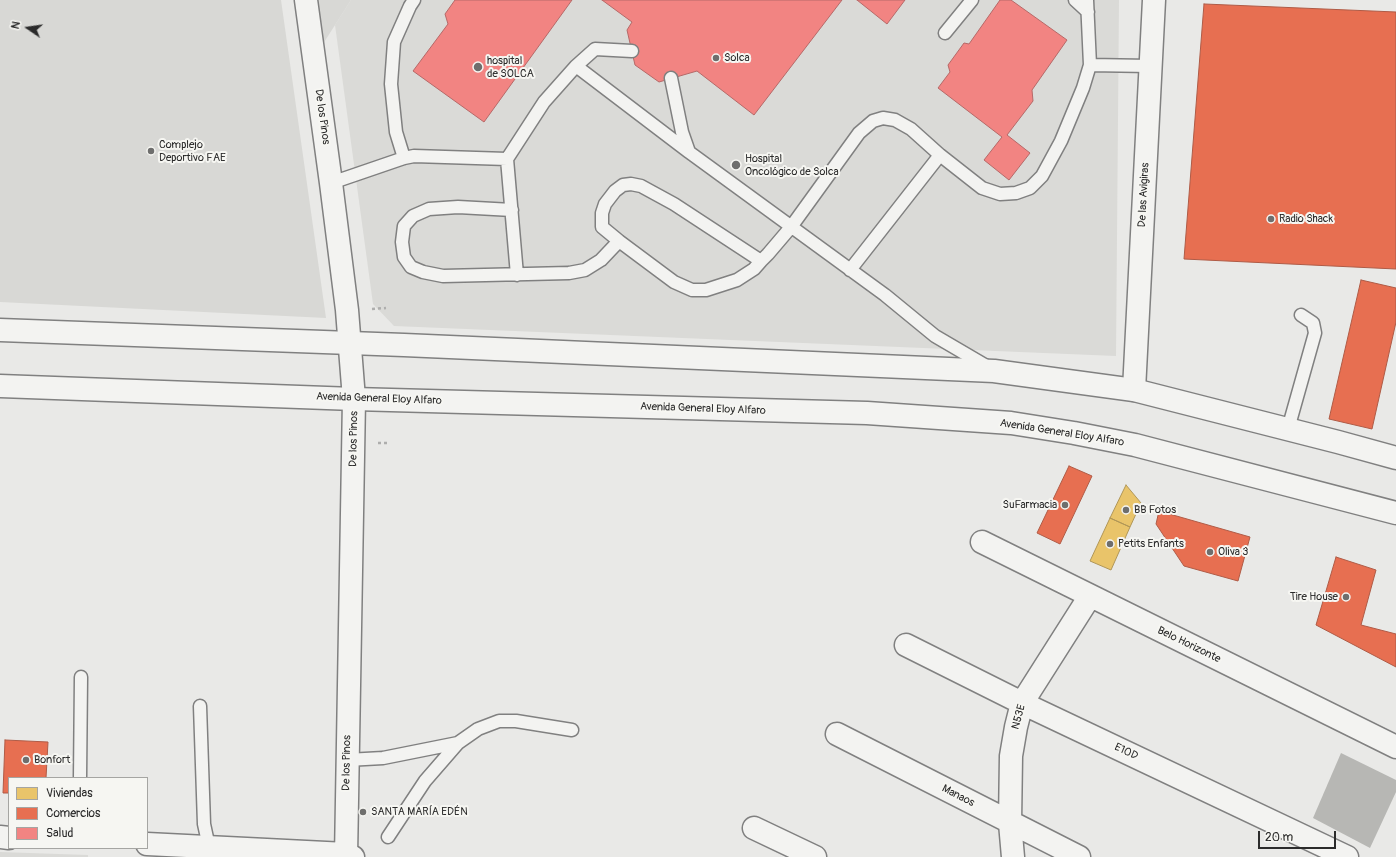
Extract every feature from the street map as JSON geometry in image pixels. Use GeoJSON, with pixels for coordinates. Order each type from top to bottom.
{"type":"FeatureCollection","features":[{"type":"Feature","properties":{"kind":"street","name":"De los Pinos"},"geometry":{"type":"LineString","coordinates":[[306,0],[351,343],[354,399],[347,760],[348,856]]}},
{"type":"Feature","properties":{"kind":"street","name":"De las Avigiras"},"geometry":{"type":"LineString","coordinates":[[1134,390],[1154,0]]}},
{"type":"Feature","properties":{"kind":"street"},"geometry":{"type":"LineString","coordinates":[[0,330],[351,343],[994,371],[1134,390],[1396,458]]}},
{"type":"Feature","properties":{"kind":"street","name":"Avenida General Eloy Alfaro"},"geometry":{"type":"LineString","coordinates":[[0,386],[354,399],[867,413],[1011,423],[1135,445],[1396,513]]}},
{"type":"Feature","properties":{"kind":"street","name":"Belo Horizonte"},"geometry":{"type":"LineString","coordinates":[[982,542],[1396,747]]}},
{"type":"Feature","properties":{"kind":"street","name":"N53E"},"geometry":{"type":"LineString","coordinates":[[1013,857],[1010,822],[1011,756],[1022,703],[1090,596]]}},
{"type":"Feature","properties":{"kind":"street","name":"E10D"},"geometry":{"type":"LineString","coordinates":[[906,645],[1022,703],[1347,857]]}},
{"type":"Feature","properties":{"kind":"street","name":"Manaos"},"geometry":{"type":"LineString","coordinates":[[837,734],[1079,857]]}},
{"type":"Feature","properties":{"kind":"street"},"geometry":{"type":"LineString","coordinates":[[754,828],[815,857]]}},
{"type":"Feature","properties":{"kind":"street"},"geometry":{"type":"LineString","coordinates":[[148,844],[186,852],[209,847],[348,856]]}},
{"type":"Feature","properties":{"kind":"lane"},"geometry":{"type":"LineString","coordinates":[[404,158],[396,132],[391,84],[394,42],[414,0]]}},
{"type":"Feature","properties":{"kind":"lane"},"geometry":{"type":"LineString","coordinates":[[945,33],[972,0]]}},
{"type":"Feature","properties":{"kind":"lane"},"geometry":{"type":"LineString","coordinates":[[761,261],[662,196],[641,186],[630,184],[623,185],[615,191],[605,204],[602,213],[602,227],[674,282],[692,290],[706,290],[737,280],[754,269],[791,227],[859,133],[873,121],[883,118],[895,120],[911,129],[940,155],[982,188],[1000,194],[1016,193],[1030,188],[1042,176],[1061,141],[1083,88],[1090,65],[1087,6],[1075,0]]}},
{"type":"Feature","properties":{"kind":"lane"},"geometry":{"type":"LineString","coordinates":[[517,275],[507,160],[544,102],[576,66],[594,49],[632,51]]}},
{"type":"Feature","properties":{"kind":"lane"},"geometry":{"type":"LineString","coordinates":[[1090,65],[1150,66]]}},
{"type":"Feature","properties":{"kind":"lane"},"geometry":{"type":"LineString","coordinates":[[576,66],[689,152],[885,295],[935,336],[994,371]]}},
{"type":"Feature","properties":{"kind":"lane"},"geometry":{"type":"LineString","coordinates":[[671,78],[682,132],[689,152]]}},
{"type":"Feature","properties":{"kind":"lane"},"geometry":{"type":"LineString","coordinates":[[850,270],[940,155]]}},
{"type":"Feature","properties":{"kind":"lane"},"geometry":{"type":"LineString","coordinates":[[331,183],[414,156],[507,160]]}},
{"type":"Feature","properties":{"kind":"lane"},"geometry":{"type":"LineString","coordinates":[[512,210],[458,207],[429,209],[413,216],[404,226],[402,242],[404,257],[411,267],[423,272],[443,276],[569,273],[585,270],[601,260],[619,241]]}},
{"type":"Feature","properties":{"kind":"lane"},"geometry":{"type":"LineString","coordinates":[[1288,429],[1315,333],[1313,323],[1301,315]]}},
{"type":"Feature","properties":{"kind":"lane"},"geometry":{"type":"LineString","coordinates":[[80,777],[81,677]]}},
{"type":"Feature","properties":{"kind":"lane"},"geometry":{"type":"LineString","coordinates":[[200,706],[204,824],[209,847]]}},
{"type":"Feature","properties":{"kind":"lane"},"geometry":{"type":"LineString","coordinates":[[388,838],[425,781],[458,743],[478,729],[499,721],[516,721],[572,730]]}},
{"type":"Feature","properties":{"kind":"lane"},"geometry":{"type":"LineString","coordinates":[[347,760],[383,758],[458,743]]}},
{"type":"Feature","properties":{"kind":"shaded area","name":"Complejo Deportivo FAE"},"geometry":{"type":"Polygon","coordinates":[[[0,0],[281,0],[326,318],[0,302],[0,0]]]}},
{"type":"Feature","properties":{"kind":"shaded area"},"geometry":{"type":"Polygon","coordinates":[[[306,0],[351,0],[314,58],[306,0]]]}},
{"type":"Feature","properties":{"kind":"shaded area","name":"Hospital Oncológico de Solca"},"geometry":{"type":"Polygon","coordinates":[[[351,0],[1119,0],[1116,356],[394,326],[373,304],[335,25],[351,0]]]}},
{"type":"Feature","properties":{"kind":"shaded area"},"geometry":{"type":"Polygon","coordinates":[[[1341,753],[1396,780],[1396,792],[1370,848],[1313,818],[1341,753]]]}},
{"type":"Feature","properties":{"kind":"shaded area"},"geometry":{"type":"Polygon","coordinates":[[[0,852],[88,855],[88,857],[0,857],[0,852]]]}},
{"type":"Feature","properties":{"kind":"building: Viviendas","name":"BB Fotos"},"geometry":{"type":"Polygon","coordinates":[[[1126,485],[1141,503],[1130,527],[1110,518],[1126,485]]]}},
{"type":"Feature","properties":{"kind":"building: Viviendas","name":"Petits Enfants"},"geometry":{"type":"Polygon","coordinates":[[[1110,518],[1130,527],[1111,570],[1090,561],[1110,518]]]}},
{"type":"Feature","properties":{"kind":"building: Comercios"},"geometry":{"type":"Polygon","coordinates":[[[1204,4],[1396,12],[1396,269],[1184,259],[1204,4]]]}},
{"type":"Feature","properties":{"kind":"building: Comercios"},"geometry":{"type":"Polygon","coordinates":[[[1361,280],[1396,288],[1396,322],[1372,429],[1329,419],[1361,280]]]}},
{"type":"Feature","properties":{"kind":"building: Comercios","name":"SuFarmacia"},"geometry":{"type":"Polygon","coordinates":[[[1069,466],[1092,476],[1060,544],[1037,533],[1069,466]]]}},
{"type":"Feature","properties":{"kind":"building: Comercios","name":"Oliva 3"},"geometry":{"type":"Polygon","coordinates":[[[1159,511],[1250,537],[1238,581],[1184,566],[1156,524],[1159,511]]]}},
{"type":"Feature","properties":{"kind":"building: Comercios","name":"Tire House"},"geometry":{"type":"Polygon","coordinates":[[[1336,557],[1376,570],[1361,625],[1396,634],[1396,667],[1316,625],[1336,557]]]}},
{"type":"Feature","properties":{"kind":"building: Comercios","name":"Bonfort"},"geometry":{"type":"Polygon","coordinates":[[[5,740],[48,742],[46,777],[8,777],[8,793],[3,793],[5,740]]]}},
{"type":"Feature","properties":{"kind":"building: Salud"},"geometry":{"type":"Polygon","coordinates":[[[455,0],[572,0],[484,122],[413,71],[448,24],[445,14],[455,0]]]}},
{"type":"Feature","properties":{"kind":"building: Salud","name":"Solca"},"geometry":{"type":"Polygon","coordinates":[[[602,0],[842,0],[754,115],[697,71],[659,82],[635,65],[627,30],[632,22],[602,0]]]}},
{"type":"Feature","properties":{"kind":"building: Salud"},"geometry":{"type":"Polygon","coordinates":[[[857,0],[905,0],[887,24],[857,0]]]}},
{"type":"Feature","properties":{"kind":"building: Salud"},"geometry":{"type":"Polygon","coordinates":[[[1000,0],[1011,0],[1067,40],[1032,90],[1033,101],[1007,135],[1030,153],[1009,180],[984,160],[1002,137],[938,88],[950,72],[948,65],[964,43],[969,44],[1000,0]]]}},
{"type":"Feature","properties":{"kind":"place","name":"Solca"},"geometry":{"type":"Point","coordinates":[716,58]}},
{"type":"Feature","properties":{"kind":"place","name":"hospital de SOLCA"},"geometry":{"type":"Point","coordinates":[478,67]}},
{"type":"Feature","properties":{"kind":"place","name":"Complejo Deportivo FAE"},"geometry":{"type":"Point","coordinates":[151,151]}},
{"type":"Feature","properties":{"kind":"place","name":"Hospital Oncológico de Solca"},"geometry":{"type":"Point","coordinates":[736,165]}},
{"type":"Feature","properties":{"kind":"place","name":"Radio Shack"},"geometry":{"type":"Point","coordinates":[1271,219]}},
{"type":"Feature","properties":{"kind":"place","name":"SuFarmacia"},"geometry":{"type":"Point","coordinates":[1065,505]}},
{"type":"Feature","properties":{"kind":"place","name":"BB Fotos"},"geometry":{"type":"Point","coordinates":[1126,510]}},
{"type":"Feature","properties":{"kind":"place","name":"Petits Enfants"},"geometry":{"type":"Point","coordinates":[1110,544]}},
{"type":"Feature","properties":{"kind":"place","name":"Oliva 3"},"geometry":{"type":"Point","coordinates":[1210,552]}},
{"type":"Feature","properties":{"kind":"place","name":"Tire House"},"geometry":{"type":"Point","coordinates":[1346,597]}},
{"type":"Feature","properties":{"kind":"place","name":"Bonfort"},"geometry":{"type":"Point","coordinates":[26,760]}},
{"type":"Feature","properties":{"kind":"place","name":"SANTA MARÍA EDÉN"},"geometry":{"type":"Point","coordinates":[363,812]}}]}
